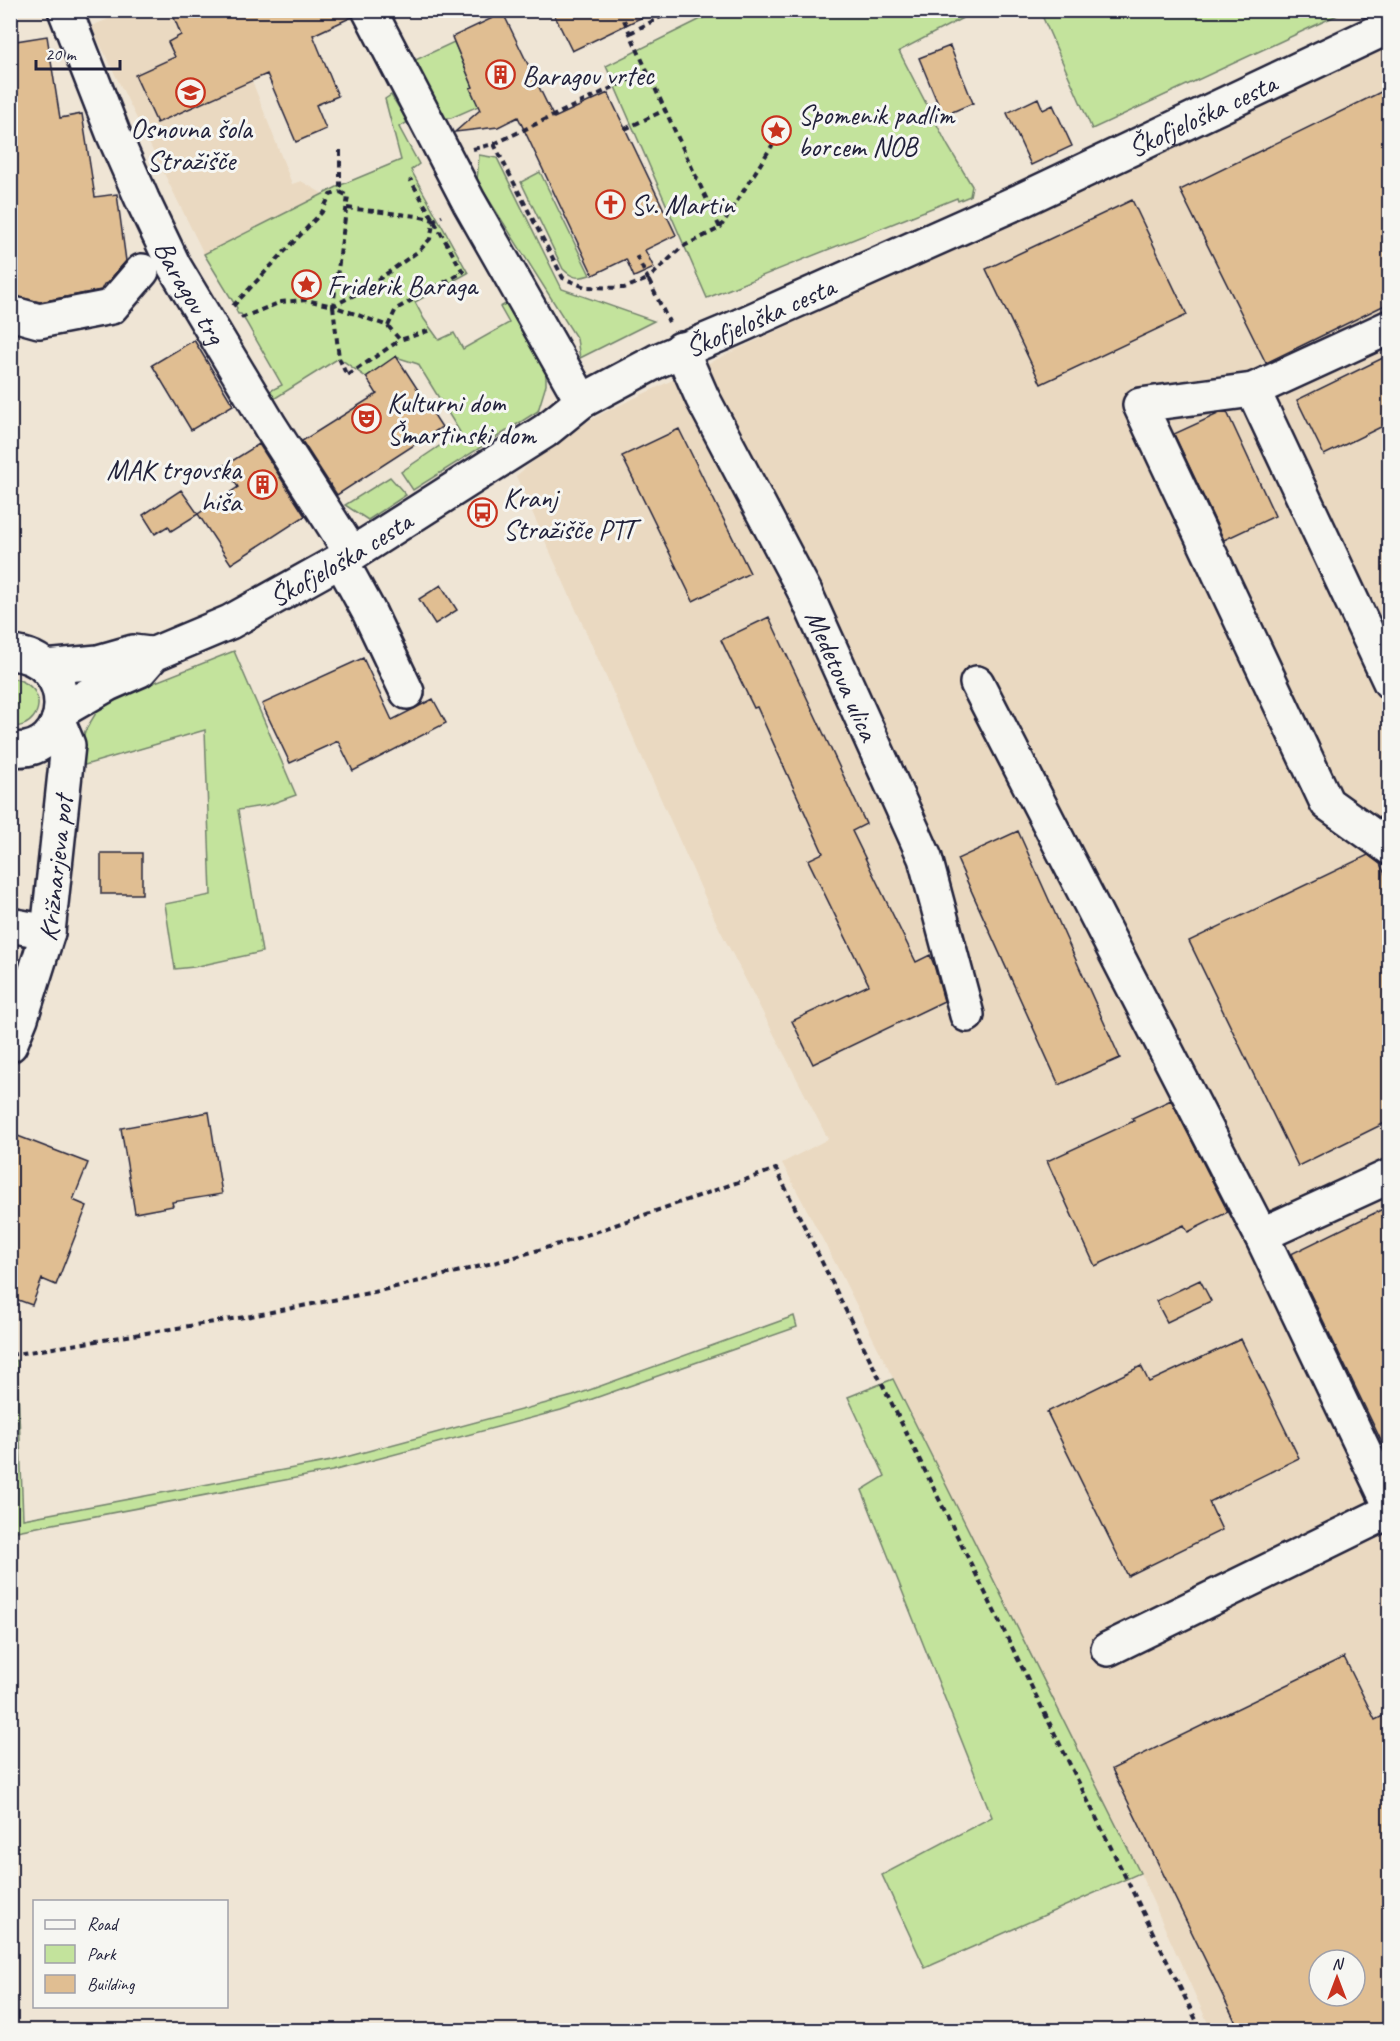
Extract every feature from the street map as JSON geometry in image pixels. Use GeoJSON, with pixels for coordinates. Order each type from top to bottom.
{"type":"FeatureCollection","features":[{"type":"Feature","properties":{"kind":"street","name":"Baragov trg"},"geometry":{"type":"LineString","coordinates":[[65,10],[132,177],[174,266],[221,322],[270,426],[346,557],[407,692]]}},
{"type":"Feature","properties":{"kind":"street"},"geometry":{"type":"LineString","coordinates":[[369,10],[469,202],[582,400]]}},
{"type":"Feature","properties":{"kind":"street","name":"Škofjeloška cesta"},"geometry":{"type":"LineString","coordinates":[[60,716],[108,684],[140,670],[154,654],[230,622],[346,557],[545,431],[582,400],[676,336],[726,332],[1022,200],[1389,26]]}},
{"type":"Feature","properties":{"kind":"street"},"geometry":{"type":"LineString","coordinates":[[10,313],[39,321],[111,307],[142,272]]}},
{"type":"Feature","properties":{"kind":"street"},"geometry":{"type":"LineString","coordinates":[[1389,327],[1253,390],[1140,405],[1327,803],[1389,848]]}},
{"type":"Feature","properties":{"kind":"street","name":"Medetova ulica"},"geometry":{"type":"LineString","coordinates":[[676,336],[708,408],[804,592],[925,858],[967,1015]]}},
{"type":"Feature","properties":{"kind":"street"},"geometry":{"type":"LineString","coordinates":[[1253,390],[1389,682]]}},
{"type":"Feature","properties":{"kind":"street","name":"Škofjeloška cesta"},"geometry":{"type":"LineString","coordinates":[[21,655],[98,662],[133,652],[154,654]]}},
{"type":"Feature","properties":{"kind":"street","name":"Križnarjeva pot"},"geometry":{"type":"LineString","coordinates":[[10,1045],[21,1018],[48,932],[68,745],[60,716],[62,696],[57,680],[21,655]]}},
{"type":"Feature","properties":{"kind":"street"},"geometry":{"type":"LineString","coordinates":[[977,683],[1260,1235],[1389,1505]]}},
{"type":"Feature","properties":{"kind":"street"},"geometry":{"type":"LineString","coordinates":[[10,749],[18,750],[35,746],[50,738],[60,716]]}},
{"type":"Feature","properties":{"kind":"street"},"geometry":{"type":"LineString","coordinates":[[10,925],[48,932]]}},
{"type":"Feature","properties":{"kind":"street"},"geometry":{"type":"LineString","coordinates":[[1260,1235],[1389,1176]]}},
{"type":"Feature","properties":{"kind":"street"},"geometry":{"type":"LineString","coordinates":[[1108,1648],[1389,1511]]}},
{"type":"Feature","properties":{"kind":"path"},"geometry":{"type":"LineString","coordinates":[[630,33],[674,10]]}},
{"type":"Feature","properties":{"kind":"path"},"geometry":{"type":"LineString","coordinates":[[624,20],[720,228]]}},
{"type":"Feature","properties":{"kind":"path"},"geometry":{"type":"LineString","coordinates":[[449,163],[478,147],[494,144],[647,71]]}},
{"type":"Feature","properties":{"kind":"path"},"geometry":{"type":"LineString","coordinates":[[625,129],[665,110]]}},
{"type":"Feature","properties":{"kind":"path"},"geometry":{"type":"LineString","coordinates":[[494,144],[563,278],[585,286],[624,288],[648,279],[682,247],[720,228],[775,141]]}},
{"type":"Feature","properties":{"kind":"path"},"geometry":{"type":"LineString","coordinates":[[340,150],[340,192]]}},
{"type":"Feature","properties":{"kind":"path"},"geometry":{"type":"LineString","coordinates":[[388,326],[396,309],[462,272],[410,179]]}},
{"type":"Feature","properties":{"kind":"path"},"geometry":{"type":"LineString","coordinates":[[221,322],[232,307],[322,212],[330,195],[340,192],[348,196],[333,306],[339,358],[346,376],[400,340],[431,330]]}},
{"type":"Feature","properties":{"kind":"path"},"geometry":{"type":"LineString","coordinates":[[346,208],[434,220],[469,202]]}},
{"type":"Feature","properties":{"kind":"path"},"geometry":{"type":"LineString","coordinates":[[333,306],[362,291],[420,250],[430,239],[434,220]]}},
{"type":"Feature","properties":{"kind":"path"},"geometry":{"type":"LineString","coordinates":[[636,255],[676,336]]}},
{"type":"Feature","properties":{"kind":"path"},"geometry":{"type":"LineString","coordinates":[[221,322],[238,319],[281,302],[306,300],[333,306],[388,326],[400,340]]}},
{"type":"Feature","properties":{"kind":"path"},"geometry":{"type":"LineString","coordinates":[[10,1355],[251,1316],[379,1291],[505,1260],[572,1240],[777,1169],[1200,2031]]}},
{"type":"Feature","properties":{"kind":"shaded area","name":"Osnovna šola Stražišče"},"geometry":{"type":"Polygon","coordinates":[[[129,11],[225,11],[292,184],[301,181],[325,195],[204,254],[91,26],[129,11]]]}},
{"type":"Feature","properties":{"kind":"shaded area"},"geometry":{"type":"Polygon","coordinates":[[[1389,41],[1389,2030],[1211,2030],[1140,1873],[841,1274],[782,1163],[828,1139],[717,924],[516,476],[549,448],[585,423],[1389,41]]]}},
{"type":"Feature","properties":{"kind":"green space"},"geometry":{"type":"Polygon","coordinates":[[[710,11],[976,11],[899,51],[948,146],[972,186],[970,196],[958,201],[957,198],[707,298],[606,66],[711,14],[710,11]]]}},
{"type":"Feature","properties":{"kind":"green space"},"geometry":{"type":"Polygon","coordinates":[[[1040,11],[1346,11],[1092,129],[1040,11]]]}},
{"type":"Feature","properties":{"kind":"green space"},"geometry":{"type":"Polygon","coordinates":[[[454,42],[473,87],[470,88],[475,99],[483,104],[451,118],[441,118],[409,63],[454,42]]]}},
{"type":"Feature","properties":{"kind":"green space"},"geometry":{"type":"Polygon","coordinates":[[[391,95],[408,122],[399,127],[419,164],[411,170],[468,273],[415,302],[424,319],[439,340],[454,333],[463,349],[509,323],[500,307],[509,302],[546,366],[546,385],[538,411],[413,490],[401,472],[460,432],[418,364],[396,357],[366,377],[339,358],[269,402],[264,394],[282,385],[204,254],[341,185],[401,160],[385,99],[391,95]]]}},
{"type":"Feature","properties":{"kind":"green space"},"geometry":{"type":"Polygon","coordinates":[[[479,155],[497,158],[562,289],[654,321],[580,358],[577,339],[477,181],[479,155]]]}},
{"type":"Feature","properties":{"kind":"green space"},"geometry":{"type":"Polygon","coordinates":[[[540,172],[590,275],[575,277],[563,269],[521,182],[540,172]]]}},
{"type":"Feature","properties":{"kind":"green space"},"geometry":{"type":"Polygon","coordinates":[[[390,477],[406,495],[368,520],[345,505],[390,477]]]}},
{"type":"Feature","properties":{"kind":"green space"},"geometry":{"type":"Polygon","coordinates":[[[234,651],[296,795],[268,805],[238,810],[262,952],[175,969],[165,904],[211,895],[205,730],[78,767],[78,756],[85,731],[102,703],[234,651]]]}},
{"type":"Feature","properties":{"kind":"green space"},"geometry":{"type":"Polygon","coordinates":[[[10,677],[30,686],[38,699],[37,712],[24,725],[11,726],[10,677]]]}},
{"type":"Feature","properties":{"kind":"green space"},"geometry":{"type":"Polygon","coordinates":[[[794,1316],[797,1327],[561,1410],[332,1471],[11,1532],[10,1362],[17,1360],[23,1519],[331,1461],[573,1396],[794,1316]]]}},
{"type":"Feature","properties":{"kind":"green space"},"geometry":{"type":"Polygon","coordinates":[[[893,1379],[1140,1873],[925,1968],[882,1875],[992,1817],[862,1490],[885,1476],[848,1397],[893,1379]]]}},
{"type":"Feature","properties":{"kind":"building"},"geometry":{"type":"Polygon","coordinates":[[[171,10],[350,10],[352,17],[313,35],[338,96],[316,105],[326,129],[296,142],[267,74],[157,123],[135,75],[175,57],[168,42],[181,35],[171,10]]]}},
{"type":"Feature","properties":{"kind":"building"},"geometry":{"type":"Polygon","coordinates":[[[552,10],[657,10],[572,51],[552,10]]]}},
{"type":"Feature","properties":{"kind":"building","name":"Sv. Martin"},"geometry":{"type":"Polygon","coordinates":[[[503,13],[554,118],[608,93],[676,235],[645,250],[654,268],[634,277],[626,259],[593,275],[518,117],[498,127],[455,132],[480,110],[452,37],[503,13]]]}},
{"type":"Feature","properties":{"kind":"building"},"geometry":{"type":"Polygon","coordinates":[[[47,36],[60,118],[82,114],[95,197],[117,194],[126,261],[101,290],[40,302],[10,295],[10,42],[47,36]]]}},
{"type":"Feature","properties":{"kind":"building"},"geometry":{"type":"Polygon","coordinates":[[[950,46],[973,103],[943,116],[919,58],[950,46]]]}},
{"type":"Feature","properties":{"kind":"building"},"geometry":{"type":"Polygon","coordinates":[[[1389,88],[1389,303],[1266,363],[1180,190],[1389,88]]]}},
{"type":"Feature","properties":{"kind":"building"},"geometry":{"type":"Polygon","coordinates":[[[1038,98],[1043,110],[1053,105],[1072,146],[1031,165],[1007,113],[1038,98]]]}},
{"type":"Feature","properties":{"kind":"building"},"geometry":{"type":"Polygon","coordinates":[[[1132,200],[1187,315],[1041,384],[986,269],[1132,200]]]}},
{"type":"Feature","properties":{"kind":"building"},"geometry":{"type":"Polygon","coordinates":[[[194,340],[233,405],[191,430],[152,365],[194,340]]]}},
{"type":"Feature","properties":{"kind":"building"},"geometry":{"type":"Polygon","coordinates":[[[1389,355],[1389,423],[1324,455],[1297,400],[1389,355]]]}},
{"type":"Feature","properties":{"kind":"building"},"geometry":{"type":"Polygon","coordinates":[[[396,356],[442,427],[337,495],[302,441],[377,394],[366,377],[396,356]]]}},
{"type":"Feature","properties":{"kind":"building"},"geometry":{"type":"Polygon","coordinates":[[[1227,412],[1275,516],[1224,540],[1174,434],[1227,412]]]}},
{"type":"Feature","properties":{"kind":"building"},"geometry":{"type":"Polygon","coordinates":[[[679,429],[750,573],[693,601],[622,456],[679,429]]]}},
{"type":"Feature","properties":{"kind":"building","name":"MAK trgovska hiša"},"geometry":{"type":"Polygon","coordinates":[[[259,444],[305,516],[231,564],[198,514],[238,487],[224,466],[259,444]]]}},
{"type":"Feature","properties":{"kind":"building"},"geometry":{"type":"Polygon","coordinates":[[[181,490],[198,514],[171,531],[168,526],[155,534],[143,515],[181,490]]]}},
{"type":"Feature","properties":{"kind":"building"},"geometry":{"type":"Polygon","coordinates":[[[441,585],[457,610],[435,624],[419,599],[441,585]]]}},
{"type":"Feature","properties":{"kind":"building"},"geometry":{"type":"Polygon","coordinates":[[[769,617],[866,824],[852,831],[916,962],[930,955],[944,1001],[813,1064],[792,1021],[869,985],[808,860],[823,853],[757,707],[754,708],[721,640],[769,617]]]}},
{"type":"Feature","properties":{"kind":"building"},"geometry":{"type":"Polygon","coordinates":[[[363,658],[392,720],[433,699],[446,723],[353,771],[338,741],[290,763],[262,704],[363,658]]]}},
{"type":"Feature","properties":{"kind":"building"},"geometry":{"type":"Polygon","coordinates":[[[1018,831],[1120,1058],[1059,1085],[957,859],[1018,831]]]}},
{"type":"Feature","properties":{"kind":"building"},"geometry":{"type":"Polygon","coordinates":[[[101,853],[142,853],[142,894],[101,894],[101,853]]]}},
{"type":"Feature","properties":{"kind":"building"},"geometry":{"type":"Polygon","coordinates":[[[1368,855],[1380,864],[1389,882],[1389,1121],[1298,1166],[1189,941],[1368,855]]]}},
{"type":"Feature","properties":{"kind":"building"},"geometry":{"type":"Polygon","coordinates":[[[1171,1100],[1228,1212],[1188,1232],[1184,1225],[1095,1266],[1047,1161],[1134,1121],[1132,1118],[1171,1100]]]}},
{"type":"Feature","properties":{"kind":"building"},"geometry":{"type":"Polygon","coordinates":[[[209,1112],[222,1194],[172,1202],[173,1206],[135,1213],[121,1128],[209,1112]]]}},
{"type":"Feature","properties":{"kind":"building"},"geometry":{"type":"Polygon","coordinates":[[[10,1133],[88,1163],[73,1200],[87,1206],[56,1285],[42,1279],[32,1305],[10,1297],[10,1133]]]}},
{"type":"Feature","properties":{"kind":"building"},"geometry":{"type":"Polygon","coordinates":[[[1389,1206],[1389,1457],[1291,1254],[1389,1206]]]}},
{"type":"Feature","properties":{"kind":"building"},"geometry":{"type":"Polygon","coordinates":[[[1200,1280],[1211,1301],[1167,1322],[1156,1301],[1200,1280]]]}},
{"type":"Feature","properties":{"kind":"building"},"geometry":{"type":"Polygon","coordinates":[[[1241,1339],[1299,1458],[1209,1502],[1222,1530],[1128,1576],[1047,1412],[1141,1366],[1149,1382],[1241,1339]]]}},
{"type":"Feature","properties":{"kind":"building"},"geometry":{"type":"Polygon","coordinates":[[[1344,1657],[1375,1720],[1389,1713],[1389,2031],[1240,2031],[1112,1769],[1344,1657]]]}},
{"type":"Feature","properties":{"kind":"place","name":"Baragov vrtec"},"geometry":{"type":"Point","coordinates":[501,75]}},
{"type":"Feature","properties":{"kind":"place","name":"Osnovna šola Stražišče"},"geometry":{"type":"Point","coordinates":[191,93]}},
{"type":"Feature","properties":{"kind":"place","name":"Spomenik padlim borcem NOB"},"geometry":{"type":"Point","coordinates":[777,130]}},
{"type":"Feature","properties":{"kind":"place","name":"Sv. Martin"},"geometry":{"type":"Point","coordinates":[610,204]}},
{"type":"Feature","properties":{"kind":"place","name":"Friderik Baraga"},"geometry":{"type":"Point","coordinates":[306,285]}},
{"type":"Feature","properties":{"kind":"place","name":"Kulturni dom Šmartinski dom"},"geometry":{"type":"Point","coordinates":[366,418]}},
{"type":"Feature","properties":{"kind":"place","name":"MAK trgovska hiša"},"geometry":{"type":"Point","coordinates":[262,485]}},
{"type":"Feature","properties":{"kind":"place","name":"Kranj Stražišče PTT"},"geometry":{"type":"Point","coordinates":[482,513]}}]}
